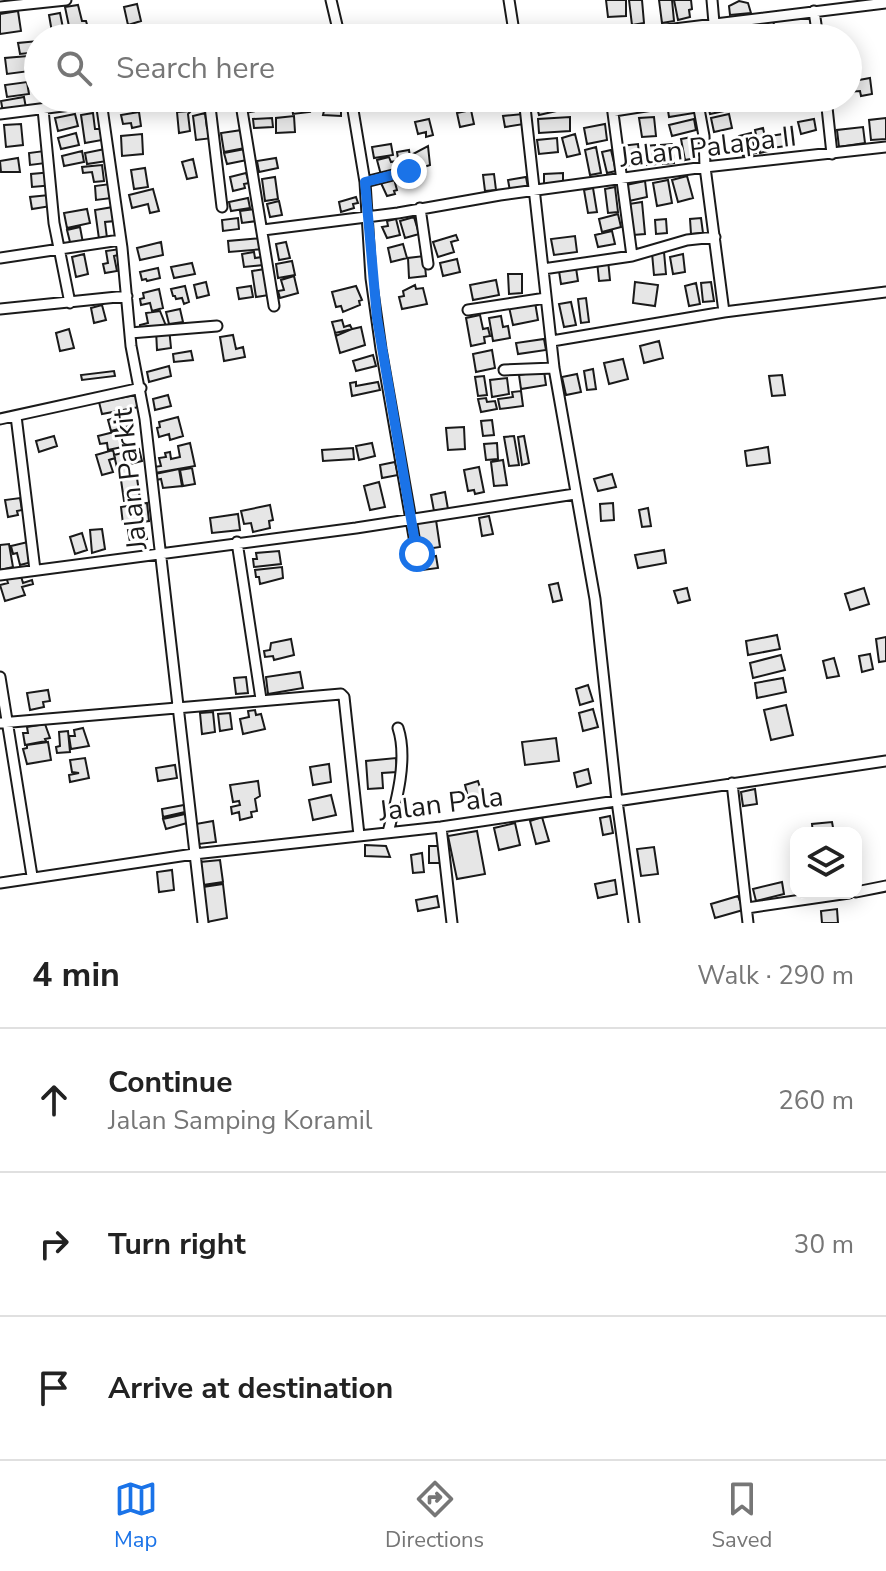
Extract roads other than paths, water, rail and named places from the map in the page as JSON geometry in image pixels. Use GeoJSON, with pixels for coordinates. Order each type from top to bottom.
{"type":"FeatureCollection","features":[{"type":"Feature","properties":{"kind":"street"},"geometry":{"type":"LineString","coordinates":[[0,7],[66,0]]}},
{"type":"Feature","properties":{"kind":"street"},"geometry":{"type":"LineString","coordinates":[[331,0],[337,24]]}},
{"type":"Feature","properties":{"kind":"street"},"geometry":{"type":"LineString","coordinates":[[509,0],[513,24]]}},
{"type":"Feature","properties":{"kind":"street"},"geometry":{"type":"LineString","coordinates":[[712,0],[714,23]]}},
{"type":"Feature","properties":{"kind":"street"},"geometry":{"type":"LineString","coordinates":[[708,24],[886,3]]}},
{"type":"Feature","properties":{"kind":"street"},"geometry":{"type":"LineString","coordinates":[[814,11],[816,24]]}},
{"type":"Feature","properties":{"kind":"street"},"geometry":{"type":"LineString","coordinates":[[0,114],[24,111]]}},
{"type":"Feature","properties":{"kind":"street"},"geometry":{"type":"LineString","coordinates":[[43,112],[54,223],[70,303]]}},
{"type":"Feature","properties":{"kind":"street","name":"Jalan Parkit"},"geometry":{"type":"LineString","coordinates":[[103,112],[130,333],[141,388],[203,923]]}},
{"type":"Feature","properties":{"kind":"street"},"geometry":{"type":"LineString","coordinates":[[211,112],[222,207]]}},
{"type":"Feature","properties":{"kind":"street"},"geometry":{"type":"LineString","coordinates":[[242,112],[274,306]]}},
{"type":"Feature","properties":{"kind":"street"},"geometry":{"type":"LineString","coordinates":[[353,112],[365,182],[381,349],[417,554]]}},
{"type":"Feature","properties":{"kind":"street"},"geometry":{"type":"LineString","coordinates":[[526,112],[554,368],[595,599],[634,923]]}},
{"type":"Feature","properties":{"kind":"street"},"geometry":{"type":"LineString","coordinates":[[614,112],[632,256]]}},
{"type":"Feature","properties":{"kind":"street"},"geometry":{"type":"LineString","coordinates":[[700,112],[724,312]]}},
{"type":"Feature","properties":{"kind":"street"},"geometry":{"type":"LineString","coordinates":[[828,112],[832,154]]}},
{"type":"Feature","properties":{"kind":"street","name":"Jalan Palapa II"},"geometry":{"type":"LineString","coordinates":[[263,230],[705,167],[886,147]]}},
{"type":"Feature","properties":{"kind":"street"},"geometry":{"type":"LineString","coordinates":[[365,182],[409,171]]}},
{"type":"Feature","properties":{"kind":"street"},"geometry":{"type":"LineString","coordinates":[[420,208],[428,264]]}},
{"type":"Feature","properties":{"kind":"street"},"geometry":{"type":"LineString","coordinates":[[543,269],[632,256],[687,240],[715,237]]}},
{"type":"Feature","properties":{"kind":"street"},"geometry":{"type":"LineString","coordinates":[[0,258],[120,240]]}},
{"type":"Feature","properties":{"kind":"street"},"geometry":{"type":"LineString","coordinates":[[552,341],[724,312],[886,292]]}},
{"type":"Feature","properties":{"kind":"street"},"geometry":{"type":"LineString","coordinates":[[0,309],[127,296]]}},
{"type":"Feature","properties":{"kind":"street"},"geometry":{"type":"LineString","coordinates":[[468,310],[546,298]]}},
{"type":"Feature","properties":{"kind":"street"},"geometry":{"type":"LineString","coordinates":[[130,333],[217,326]]}},
{"type":"Feature","properties":{"kind":"street"},"geometry":{"type":"LineString","coordinates":[[504,370],[554,368]]}},
{"type":"Feature","properties":{"kind":"street"},"geometry":{"type":"LineString","coordinates":[[0,419],[141,388]]}},
{"type":"Feature","properties":{"kind":"street"},"geometry":{"type":"LineString","coordinates":[[16,416],[35,570]]}},
{"type":"Feature","properties":{"kind":"street"},"geometry":{"type":"LineString","coordinates":[[0,575],[356,528],[575,494]]}},
{"type":"Feature","properties":{"kind":"street"},"geometry":{"type":"LineString","coordinates":[[237,542],[261,699]]}},
{"type":"Feature","properties":{"kind":"street"},"geometry":{"type":"LineString","coordinates":[[0,677],[3,722],[32,876]]}},
{"type":"Feature","properties":{"kind":"street"},"geometry":{"type":"LineString","coordinates":[[3,722],[336,693],[344,697],[359,835]]}},
{"type":"Feature","properties":{"kind":"street"},"geometry":{"type":"LineString","coordinates":[[388,832],[398,797],[401,766],[398,728]]}},
{"type":"Feature","properties":{"kind":"street","name":"Jalan Pala"},"geometry":{"type":"LineString","coordinates":[[0,883],[194,854],[441,827],[886,761]]}},
{"type":"Feature","properties":{"kind":"street"},"geometry":{"type":"LineString","coordinates":[[732,783],[748,923]]}},
{"type":"Feature","properties":{"kind":"street"},"geometry":{"type":"LineString","coordinates":[[441,827],[452,923]]}},
{"type":"Feature","properties":{"kind":"street"},"geometry":{"type":"LineString","coordinates":[[862,891],[886,886]]}},
{"type":"Feature","properties":{"kind":"street"},"geometry":{"type":"LineString","coordinates":[[747,908],[808,899]]}}]}
